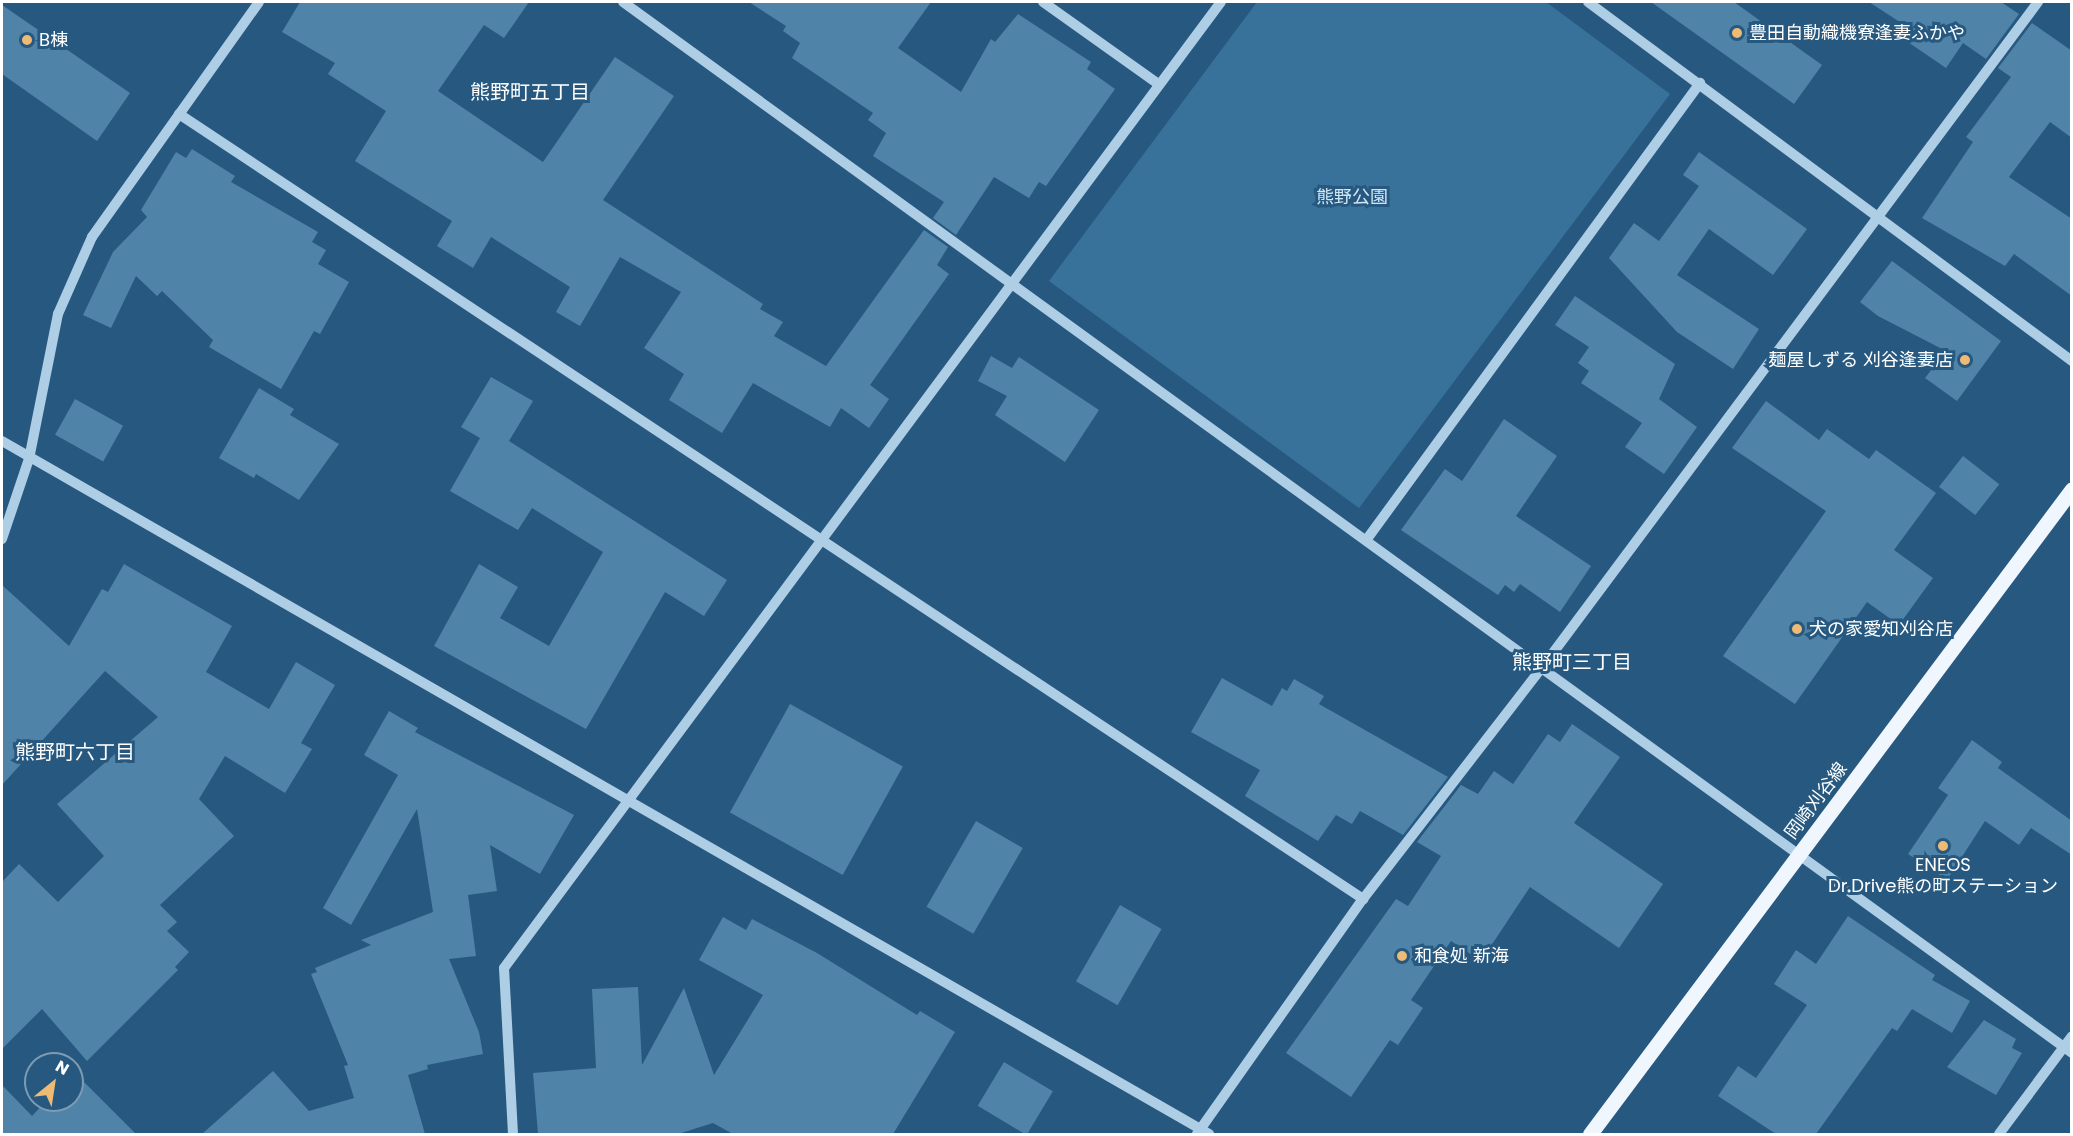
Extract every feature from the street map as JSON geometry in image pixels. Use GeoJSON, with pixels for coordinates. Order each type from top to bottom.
{"type":"FeatureCollection","features":[{"type":"Feature","properties":{"kind":"main road","name":"岡崎刈谷線"},"geometry":{"type":"LineString","coordinates":[[1590,1134],[2072,489]]}},
{"type":"Feature","properties":{"kind":"street"},"geometry":{"type":"LineString","coordinates":[[2,539],[28,459],[57,314],[92,237],[259,2]]}},
{"type":"Feature","properties":{"kind":"street"},"geometry":{"type":"LineString","coordinates":[[623,2],[1367,539],[1541,669],[2067,1050]]}},
{"type":"Feature","properties":{"kind":"street"},"geometry":{"type":"LineString","coordinates":[[1043,2],[1157,83]]}},
{"type":"Feature","properties":{"kind":"street"},"geometry":{"type":"LineString","coordinates":[[513,1134],[504,968],[1157,83],[1221,2]]}},
{"type":"Feature","properties":{"kind":"street"},"geometry":{"type":"LineString","coordinates":[[1588,2],[2072,361]]}},
{"type":"Feature","properties":{"kind":"street"},"geometry":{"type":"LineString","coordinates":[[2,441],[28,459],[1202,1133],[1363,899],[1541,669],[2038,2]]}},
{"type":"Feature","properties":{"kind":"street"},"geometry":{"type":"LineString","coordinates":[[1367,539],[1700,83]]}},
{"type":"Feature","properties":{"kind":"street"},"geometry":{"type":"LineString","coordinates":[[179,114],[818,540],[1363,899]]}},
{"type":"Feature","properties":{"kind":"street"},"geometry":{"type":"LineString","coordinates":[[1999,1134],[2067,1050],[2072,1036]]}},
{"type":"Feature","properties":{"kind":"green space","name":"熊野公園"},"geometry":{"type":"Polygon","coordinates":[[[1257,2],[1546,2],[1670,94],[1359,508],[1049,281],[1257,2]]]}},
{"type":"Feature","properties":{"kind":"building"},"geometry":{"type":"Polygon","coordinates":[[[300,2],[529,2],[504,38],[484,25],[438,91],[543,162],[615,57],[674,96],[603,200],[763,304],[760,309],[783,322],[774,336],[826,366],[924,230],[948,247],[937,265],[949,274],[870,385],[889,399],[869,428],[841,408],[830,427],[753,383],[722,433],[669,400],[684,374],[644,348],[681,292],[620,257],[580,326],[556,312],[570,287],[491,237],[473,268],[437,246],[452,221],[355,161],[386,111],[328,74],[335,63],[282,32],[300,2]]]}},
{"type":"Feature","properties":{"kind":"building"},"geometry":{"type":"Polygon","coordinates":[[[749,2],[931,2],[898,48],[961,92],[991,39],[995,42],[1018,14],[1091,62],[1087,69],[1115,89],[1046,186],[1039,182],[1029,198],[994,177],[956,235],[933,218],[944,202],[873,156],[886,133],[868,120],[873,113],[792,58],[800,43],[783,31],[786,26],[749,2]]]}},
{"type":"Feature","properties":{"kind":"building","name":"豊田自動織機寮逢妻ふかや"},"geometry":{"type":"Polygon","coordinates":[[[1651,2],[1734,2],[1822,65],[1794,104],[1651,2]]]}},
{"type":"Feature","properties":{"kind":"building"},"geometry":{"type":"Polygon","coordinates":[[[1869,2],[2001,2],[2019,14],[1986,59],[1963,43],[1946,68],[1899,36],[1906,26],[1869,2]]]}},
{"type":"Feature","properties":{"kind":"building","name":"B棟"},"geometry":{"type":"Polygon","coordinates":[[[2,5],[130,93],[97,141],[2,74],[2,5]]]}},
{"type":"Feature","properties":{"kind":"building"},"geometry":{"type":"Polygon","coordinates":[[[2032,23],[2072,51],[2072,138],[2050,122],[2009,177],[2072,219],[2072,296],[2014,254],[2005,266],[1922,218],[1973,142],[1966,137],[2011,77],[1998,68],[2032,23]]]}},
{"type":"Feature","properties":{"kind":"building"},"geometry":{"type":"Polygon","coordinates":[[[192,149],[235,176],[231,182],[318,232],[312,242],[326,250],[318,264],[349,282],[320,334],[314,331],[281,389],[209,347],[213,340],[162,291],[157,296],[136,276],[111,328],[83,315],[113,252],[147,217],[141,210],[176,152],[186,158],[192,149]]]}},
{"type":"Feature","properties":{"kind":"building"},"geometry":{"type":"Polygon","coordinates":[[[1699,152],[1807,229],[1773,275],[1709,229],[1677,275],[1759,329],[1733,369],[1677,332],[1609,258],[1634,223],[1659,241],[1699,186],[1683,175],[1699,152]]]}},
{"type":"Feature","properties":{"kind":"building"},"geometry":{"type":"Polygon","coordinates":[[[1892,261],[2001,341],[1957,401],[1925,378],[1946,351],[1878,316],[1860,302],[1892,261]]]}},
{"type":"Feature","properties":{"kind":"building"},"geometry":{"type":"Polygon","coordinates":[[[1575,296],[1675,364],[1659,399],[1697,427],[1664,474],[1625,447],[1642,423],[1581,383],[1589,371],[1578,363],[1589,347],[1555,325],[1575,296]]]}},
{"type":"Feature","properties":{"kind":"building"},"geometry":{"type":"Polygon","coordinates":[[[991,356],[1012,368],[1019,357],[1099,410],[1065,462],[995,415],[1007,396],[978,381],[991,356]]]}},
{"type":"Feature","properties":{"kind":"building"},"geometry":{"type":"Polygon","coordinates":[[[491,377],[533,401],[509,441],[727,580],[704,616],[665,592],[586,729],[434,646],[479,564],[518,587],[500,618],[549,646],[603,552],[532,508],[518,530],[450,491],[480,438],[461,427],[491,377]]]}},
{"type":"Feature","properties":{"kind":"building"},"geometry":{"type":"Polygon","coordinates":[[[259,388],[294,409],[290,415],[339,444],[299,500],[256,474],[254,478],[219,458],[259,388]]]}},
{"type":"Feature","properties":{"kind":"building"},"geometry":{"type":"Polygon","coordinates":[[[75,399],[123,426],[103,462],[55,435],[75,399]]]}},
{"type":"Feature","properties":{"kind":"building"},"geometry":{"type":"Polygon","coordinates":[[[1766,401],[1819,440],[1827,429],[1869,459],[1876,450],[1936,493],[1894,550],[1933,578],[1899,625],[1867,602],[1795,704],[1723,656],[1826,511],[1732,448],[1766,401]]]}},
{"type":"Feature","properties":{"kind":"building"},"geometry":{"type":"Polygon","coordinates":[[[1504,419],[1557,456],[1516,516],[1591,566],[1560,612],[1520,584],[1514,592],[1505,585],[1498,595],[1401,530],[1445,469],[1462,481],[1504,419]]]}},
{"type":"Feature","properties":{"kind":"building"},"geometry":{"type":"Polygon","coordinates":[[[1963,456],[1999,484],[1975,515],[1939,487],[1963,456]]]}},
{"type":"Feature","properties":{"kind":"building"},"geometry":{"type":"Polygon","coordinates":[[[124,564],[232,626],[206,672],[269,709],[296,662],[335,685],[301,743],[312,749],[285,793],[225,756],[199,799],[234,836],[160,905],[177,922],[167,931],[189,952],[175,967],[178,970],[87,1061],[84,1052],[79,1052],[42,1009],[2,1049],[2,882],[19,864],[58,902],[104,856],[57,804],[158,717],[105,671],[2,785],[2,585],[69,646],[102,589],[108,592],[124,564]]]}},
{"type":"Feature","properties":{"kind":"building"},"geometry":{"type":"Polygon","coordinates":[[[1222,678],[1272,706],[1282,688],[1287,691],[1294,679],[1324,696],[1319,704],[1448,777],[1403,835],[1360,811],[1352,824],[1336,815],[1318,841],[1245,796],[1260,770],[1191,732],[1222,678]]]}},
{"type":"Feature","properties":{"kind":"building"},"geometry":{"type":"Polygon","coordinates":[[[790,704],[903,767],[843,875],[730,812],[790,704]]]}},
{"type":"Feature","properties":{"kind":"building"},"geometry":{"type":"Polygon","coordinates":[[[389,711],[418,728],[415,732],[574,815],[540,874],[490,845],[497,891],[468,895],[476,956],[449,959],[479,1032],[483,1054],[427,1065],[428,1069],[408,1075],[425,1134],[202,1134],[273,1071],[309,1111],[354,1098],[344,1066],[348,1065],[311,974],[317,972],[315,968],[371,945],[361,940],[433,912],[417,809],[351,925],[323,908],[398,775],[364,755],[389,711]]]}},
{"type":"Feature","properties":{"kind":"building"},"geometry":{"type":"Polygon","coordinates":[[[1572,724],[1620,757],[1574,823],[1663,884],[1619,948],[1530,887],[1481,961],[1451,941],[1411,1000],[1423,1008],[1398,1045],[1390,1040],[1351,1097],[1286,1053],[1396,899],[1408,906],[1441,856],[1417,842],[1461,785],[1478,794],[1494,771],[1513,784],[1548,734],[1560,742],[1572,724]]]}},
{"type":"Feature","properties":{"kind":"building"},"geometry":{"type":"Polygon","coordinates":[[[1972,740],[2002,762],[1998,768],[2072,821],[2072,855],[2031,828],[2019,845],[1985,821],[1947,880],[1908,854],[1948,795],[1938,788],[1972,740]]]}},
{"type":"Feature","properties":{"kind":"building"},"geometry":{"type":"Polygon","coordinates":[[[976,821],[1023,848],[973,934],[926,907],[976,821]]]}},
{"type":"Feature","properties":{"kind":"building"},"geometry":{"type":"Polygon","coordinates":[[[1120,905],[1162,929],[1118,1005],[1076,981],[1120,905]]]}},
{"type":"Feature","properties":{"kind":"building"},"geometry":{"type":"Polygon","coordinates":[[[1848,916],[1935,975],[1932,980],[1970,1001],[1952,1033],[1912,1009],[1897,1031],[1892,1028],[1816,1134],[1776,1134],[1718,1096],[1738,1066],[1756,1078],[1807,1005],[1774,984],[1796,950],[1816,964],[1848,916]]]}},
{"type":"Feature","properties":{"kind":"building"},"geometry":{"type":"Polygon","coordinates":[[[723,917],[746,930],[752,919],[817,953],[917,1015],[920,1011],[955,1032],[893,1134],[733,1134],[713,1123],[678,1134],[538,1134],[533,1073],[596,1068],[592,989],[638,987],[642,1065],[684,988],[714,1075],[763,995],[699,960],[723,917]]]}},
{"type":"Feature","properties":{"kind":"building"},"geometry":{"type":"Polygon","coordinates":[[[1984,1020],[2016,1039],[2012,1048],[2022,1053],[1996,1095],[1947,1067],[1984,1020]]]}},
{"type":"Feature","properties":{"kind":"building"},"geometry":{"type":"Polygon","coordinates":[[[1004,1062],[1053,1091],[1027,1134],[978,1106],[1004,1062]]]}},
{"type":"Feature","properties":{"kind":"building"},"geometry":{"type":"Polygon","coordinates":[[[84,1082],[136,1134],[2,1134],[2,1085],[24,1108],[24,1112],[28,1112],[32,1116],[36,1112],[84,1112],[84,1082]]]}},
{"type":"Feature","properties":{"kind":"place","name":"豊田自動織機寮逢妻ふかや"},"geometry":{"type":"Point","coordinates":[1737,33]}},
{"type":"Feature","properties":{"kind":"place","name":"B棟"},"geometry":{"type":"Point","coordinates":[27,40]}},
{"type":"Feature","properties":{"kind":"place","name":"麺屋しずる 刈谷逢妻店"},"geometry":{"type":"Point","coordinates":[1965,360]}},
{"type":"Feature","properties":{"kind":"place","name":"犬の家愛知刈谷店"},"geometry":{"type":"Point","coordinates":[1797,629]}},
{"type":"Feature","properties":{"kind":"place","name":"ENEOS Dr.Drive熊の町ステーション"},"geometry":{"type":"Point","coordinates":[1943,846]}},
{"type":"Feature","properties":{"kind":"place","name":"和食処 新海"},"geometry":{"type":"Point","coordinates":[1402,956]}},
{"type":"Feature","properties":{"kind":"district","name":"熊野町五丁目"},"geometry":{"type":"Point","coordinates":[530,92]}},
{"type":"Feature","properties":{"kind":"district","name":"熊野町三丁目"},"geometry":{"type":"Point","coordinates":[1572,662]}},
{"type":"Feature","properties":{"kind":"district","name":"熊野町六丁目"},"geometry":{"type":"Point","coordinates":[75,752]}}]}
